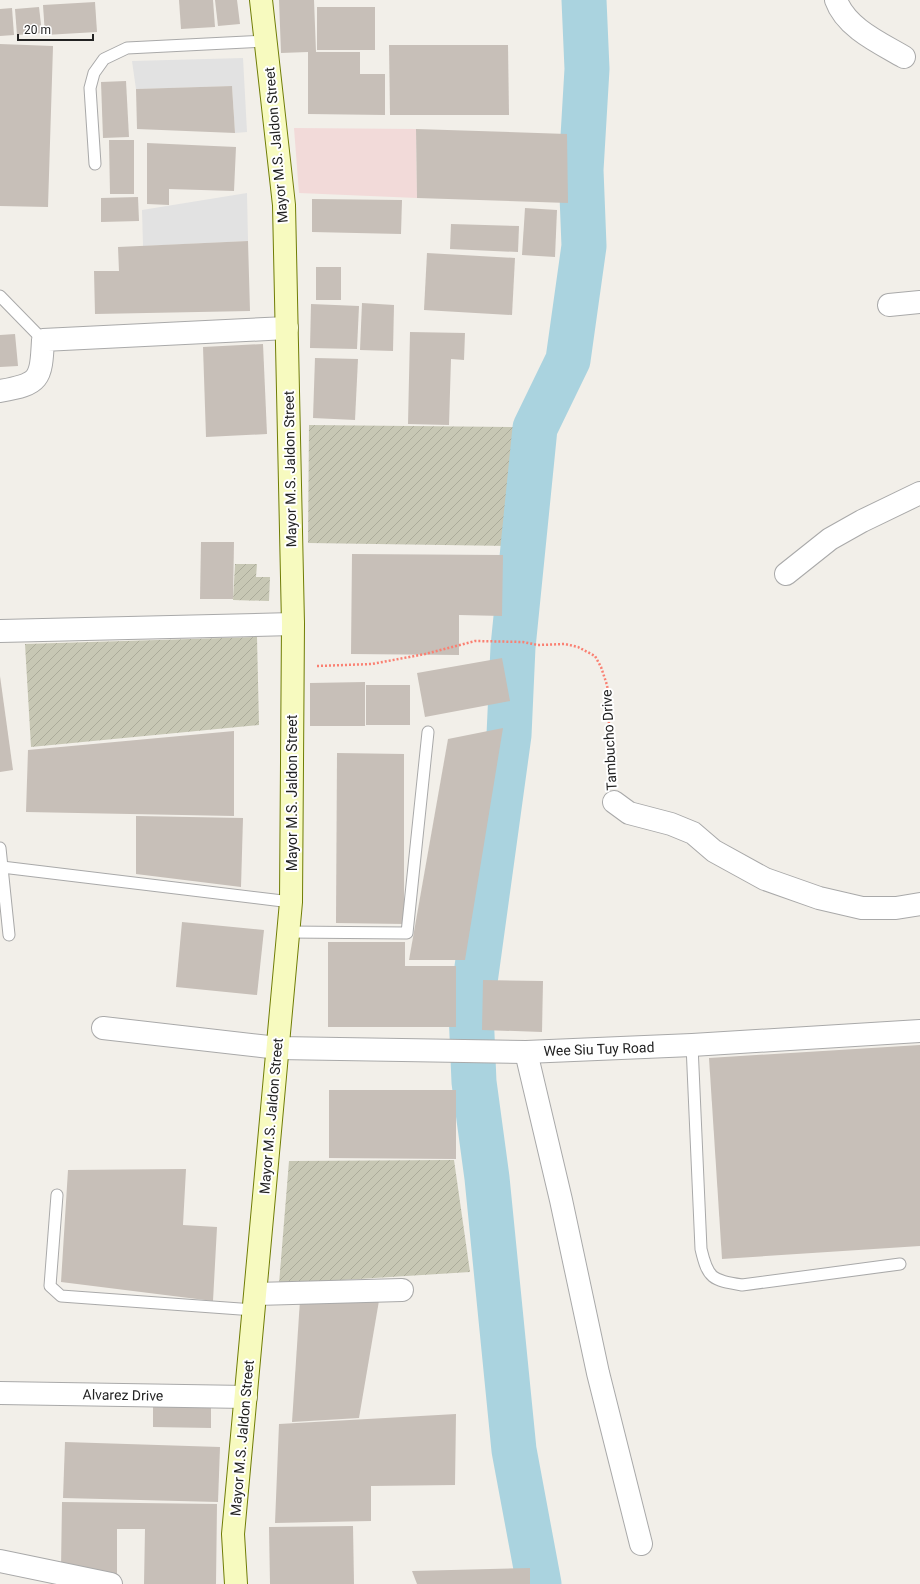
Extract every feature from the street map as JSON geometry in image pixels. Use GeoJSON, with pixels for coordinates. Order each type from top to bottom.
{"type":"FeatureCollection","features":[{"type":"Feature","properties":{"kind":"main road","name":"Mayor M.S. Jaldon Street"},"geometry":{"type":"LineString","coordinates":[[236,1584],[233,1534],[292,902],[293,624],[284,205],[261,0]]}},
{"type":"Feature","properties":{"kind":"street"},"geometry":{"type":"LineString","coordinates":[[836,0],[839,9],[853,24],[876,41],[904,57]]}},
{"type":"Feature","properties":{"kind":"street"},"geometry":{"type":"LineString","coordinates":[[889,304],[920,302]]}},
{"type":"Feature","properties":{"kind":"street"},"geometry":{"type":"LineString","coordinates":[[0,391],[21,387],[32,382],[42,366],[43,340],[286,328]]}},
{"type":"Feature","properties":{"kind":"street"},"geometry":{"type":"LineString","coordinates":[[786,574],[830,539],[862,521],[920,493]]}},
{"type":"Feature","properties":{"kind":"street"},"geometry":{"type":"LineString","coordinates":[[0,631],[293,624]]}},
{"type":"Feature","properties":{"kind":"street","name":"Tambucho Drive"},"geometry":{"type":"LineString","coordinates":[[614,802],[629,813],[671,824],[693,833],[714,851],[765,879],[819,898],[862,908],[896,908],[920,904]]}},
{"type":"Feature","properties":{"kind":"street","name":"Wee Siu Tuy Road"},"geometry":{"type":"LineString","coordinates":[[103,1028],[278,1048],[526,1052],[692,1045],[920,1031]]}},
{"type":"Feature","properties":{"kind":"street"},"geometry":{"type":"LineString","coordinates":[[526,1052],[598,1373],[641,1544]]}},
{"type":"Feature","properties":{"kind":"street"},"geometry":{"type":"LineString","coordinates":[[255,1302],[402,1290]]}},
{"type":"Feature","properties":{"kind":"street","name":"Alvarez Drive"},"geometry":{"type":"LineString","coordinates":[[0,1393],[246,1397]]}},
{"type":"Feature","properties":{"kind":"street"},"geometry":{"type":"LineString","coordinates":[[0,1561],[111,1584]]}},
{"type":"Feature","properties":{"kind":"lane"},"geometry":{"type":"LineString","coordinates":[[95,164],[90,88],[94,73],[104,59],[127,48],[266,41]]}},
{"type":"Feature","properties":{"kind":"lane"},"geometry":{"type":"LineString","coordinates":[[0,296],[43,340]]}},
{"type":"Feature","properties":{"kind":"lane"},"geometry":{"type":"LineString","coordinates":[[288,932],[407,933],[428,732]]}},
{"type":"Feature","properties":{"kind":"lane"},"geometry":{"type":"LineString","coordinates":[[0,848],[9,935]]}},
{"type":"Feature","properties":{"kind":"lane"},"geometry":{"type":"LineString","coordinates":[[2,867],[292,902]]}},
{"type":"Feature","properties":{"kind":"lane"},"geometry":{"type":"LineString","coordinates":[[692,1045],[701,1249],[706,1270],[720,1281],[742,1285],[900,1264]]}},
{"type":"Feature","properties":{"kind":"lane"},"geometry":{"type":"LineString","coordinates":[[57,1195],[50,1286],[61,1296],[255,1302]]}},
{"type":"Feature","properties":{"kind":"path","name":"Tambucho Drive"},"geometry":{"type":"LineString","coordinates":[[293,667],[372,664],[425,654],[475,641],[523,642],[538,645],[565,644],[578,647],[595,656],[602,667],[607,685],[610,706],[608,735],[609,790],[614,802]]}},
{"type":"Feature","properties":{"kind":"shaded area"},"geometry":{"type":"Polygon","coordinates":[[[243,58],[247,132],[235,133],[232,86],[136,89],[132,61],[243,58]]]}},
{"type":"Feature","properties":{"kind":"shaded area"},"geometry":{"type":"Polygon","coordinates":[[[294,128],[416,129],[417,198],[299,193],[294,128]]]}},
{"type":"Feature","properties":{"kind":"shaded area"},"geometry":{"type":"Polygon","coordinates":[[[247,193],[248,241],[143,246],[142,210],[247,193]]]}},
{"type":"Feature","properties":{"kind":"shaded area"},"geometry":{"type":"Polygon","coordinates":[[[309,425],[513,427],[512,546],[308,543],[309,425]]]}},
{"type":"Feature","properties":{"kind":"shaded area"},"geometry":{"type":"Polygon","coordinates":[[[235,564],[257,564],[256,577],[270,577],[269,601],[233,600],[235,564]]]}},
{"type":"Feature","properties":{"kind":"shaded area"},"geometry":{"type":"Polygon","coordinates":[[[257,637],[259,725],[31,747],[25,644],[257,637]]]}},
{"type":"Feature","properties":{"kind":"shaded area"},"geometry":{"type":"Polygon","coordinates":[[[454,1160],[470,1272],[279,1284],[289,1161],[454,1160]]]}},
{"type":"Feature","properties":{"kind":"building"},"geometry":{"type":"Polygon","coordinates":[[[179,0],[213,0],[215,27],[181,29],[179,0]]]}},
{"type":"Feature","properties":{"kind":"building"},"geometry":{"type":"Polygon","coordinates":[[[215,0],[237,0],[240,24],[218,26],[215,0]]]}},
{"type":"Feature","properties":{"kind":"building"},"geometry":{"type":"Polygon","coordinates":[[[279,0],[314,0],[316,52],[360,52],[360,74],[385,74],[385,115],[308,114],[308,52],[281,53],[279,0]]]}},
{"type":"Feature","properties":{"kind":"building"},"geometry":{"type":"Polygon","coordinates":[[[95,2],[97,32],[45,35],[43,5],[95,2]]]}},
{"type":"Feature","properties":{"kind":"building"},"geometry":{"type":"Polygon","coordinates":[[[39,7],[42,33],[17,35],[15,9],[39,7]]]}},
{"type":"Feature","properties":{"kind":"building"},"geometry":{"type":"Polygon","coordinates":[[[317,7],[375,7],[375,50],[317,50],[317,7]]]}},
{"type":"Feature","properties":{"kind":"building"},"geometry":{"type":"Polygon","coordinates":[[[12,8],[14,35],[0,36],[0,9],[12,8]]]}},
{"type":"Feature","properties":{"kind":"building"},"geometry":{"type":"Polygon","coordinates":[[[0,44],[53,46],[48,207],[0,206],[0,44]]]}},
{"type":"Feature","properties":{"kind":"building"},"geometry":{"type":"Polygon","coordinates":[[[389,45],[508,45],[509,115],[390,115],[389,45]]]}},
{"type":"Feature","properties":{"kind":"building"},"geometry":{"type":"Polygon","coordinates":[[[126,81],[129,137],[103,138],[101,82],[126,81]]]}},
{"type":"Feature","properties":{"kind":"building"},"geometry":{"type":"Polygon","coordinates":[[[232,86],[235,133],[137,129],[136,89],[232,86]]]}},
{"type":"Feature","properties":{"kind":"building"},"geometry":{"type":"Polygon","coordinates":[[[416,129],[567,134],[568,203],[417,198],[416,129]]]}},
{"type":"Feature","properties":{"kind":"building"},"geometry":{"type":"Polygon","coordinates":[[[109,140],[134,140],[134,194],[110,194],[109,140]]]}},
{"type":"Feature","properties":{"kind":"building"},"geometry":{"type":"Polygon","coordinates":[[[147,143],[236,147],[234,191],[169,189],[169,205],[147,204],[147,143]]]}},
{"type":"Feature","properties":{"kind":"building"},"geometry":{"type":"Polygon","coordinates":[[[138,197],[139,221],[101,222],[101,198],[138,197]]]}},
{"type":"Feature","properties":{"kind":"building"},"geometry":{"type":"Polygon","coordinates":[[[312,199],[402,200],[401,234],[312,232],[312,199]]]}},
{"type":"Feature","properties":{"kind":"building"},"geometry":{"type":"Polygon","coordinates":[[[525,208],[557,210],[555,257],[522,255],[525,208]]]}},
{"type":"Feature","properties":{"kind":"building"},"geometry":{"type":"Polygon","coordinates":[[[451,224],[519,226],[518,252],[450,249],[451,224]]]}},
{"type":"Feature","properties":{"kind":"building"},"geometry":{"type":"Polygon","coordinates":[[[248,241],[250,311],[95,314],[94,271],[119,271],[118,247],[248,241]]]}},
{"type":"Feature","properties":{"kind":"building"},"geometry":{"type":"Polygon","coordinates":[[[427,253],[515,258],[512,315],[424,310],[427,253]]]}},
{"type":"Feature","properties":{"kind":"building"},"geometry":{"type":"Polygon","coordinates":[[[316,267],[341,267],[341,300],[316,300],[316,267]]]}},
{"type":"Feature","properties":{"kind":"building"},"geometry":{"type":"Polygon","coordinates":[[[362,303],[394,305],[393,351],[360,350],[362,303]]]}},
{"type":"Feature","properties":{"kind":"building"},"geometry":{"type":"Polygon","coordinates":[[[311,304],[359,306],[357,349],[310,348],[311,304]]]}},
{"type":"Feature","properties":{"kind":"building"},"geometry":{"type":"Polygon","coordinates":[[[410,332],[465,333],[464,360],[451,359],[449,425],[408,424],[410,332]]]}},
{"type":"Feature","properties":{"kind":"building"},"geometry":{"type":"Polygon","coordinates":[[[15,334],[18,366],[0,367],[0,335],[15,334]]]}},
{"type":"Feature","properties":{"kind":"building"},"geometry":{"type":"Polygon","coordinates":[[[263,344],[267,434],[206,437],[203,347],[263,344]]]}},
{"type":"Feature","properties":{"kind":"building"},"geometry":{"type":"Polygon","coordinates":[[[315,358],[358,359],[355,420],[313,418],[315,358]]]}},
{"type":"Feature","properties":{"kind":"building"},"geometry":{"type":"Polygon","coordinates":[[[201,542],[234,542],[233,599],[200,599],[201,542]]]}},
{"type":"Feature","properties":{"kind":"building"},"geometry":{"type":"Polygon","coordinates":[[[352,554],[503,555],[502,616],[459,615],[459,655],[351,654],[352,554]]]}},
{"type":"Feature","properties":{"kind":"building"},"geometry":{"type":"Polygon","coordinates":[[[502,658],[510,701],[425,717],[417,673],[502,658]]]}},
{"type":"Feature","properties":{"kind":"building"},"geometry":{"type":"Polygon","coordinates":[[[0,676],[13,770],[0,772],[0,676]]]}},
{"type":"Feature","properties":{"kind":"building"},"geometry":{"type":"Polygon","coordinates":[[[365,682],[365,726],[310,726],[310,683],[365,682]]]}},
{"type":"Feature","properties":{"kind":"building"},"geometry":{"type":"Polygon","coordinates":[[[366,685],[410,685],[410,725],[366,725],[366,685]]]}},
{"type":"Feature","properties":{"kind":"building"},"geometry":{"type":"Polygon","coordinates":[[[503,728],[465,960],[409,960],[448,739],[503,728]]]}},
{"type":"Feature","properties":{"kind":"building"},"geometry":{"type":"Polygon","coordinates":[[[234,731],[234,816],[26,812],[28,750],[234,731]]]}},
{"type":"Feature","properties":{"kind":"building"},"geometry":{"type":"Polygon","coordinates":[[[337,753],[404,754],[404,924],[336,923],[337,753]]]}},
{"type":"Feature","properties":{"kind":"building"},"geometry":{"type":"Polygon","coordinates":[[[136,816],[243,818],[241,887],[136,874],[136,816]]]}},
{"type":"Feature","properties":{"kind":"building"},"geometry":{"type":"Polygon","coordinates":[[[182,922],[264,930],[257,995],[176,987],[182,922]]]}},
{"type":"Feature","properties":{"kind":"building"},"geometry":{"type":"Polygon","coordinates":[[[328,942],[405,942],[405,966],[456,966],[456,1027],[328,1027],[328,942]]]}},
{"type":"Feature","properties":{"kind":"building"},"geometry":{"type":"Polygon","coordinates":[[[483,980],[543,981],[542,1032],[482,1030],[483,980]]]}},
{"type":"Feature","properties":{"kind":"building"},"geometry":{"type":"Polygon","coordinates":[[[920,1045],[920,1246],[722,1259],[709,1058],[920,1045]]]}},
{"type":"Feature","properties":{"kind":"building"},"geometry":{"type":"Polygon","coordinates":[[[329,1090],[456,1090],[456,1159],[329,1158],[329,1090]]]}},
{"type":"Feature","properties":{"kind":"building"},"geometry":{"type":"Polygon","coordinates":[[[186,1169],[183,1225],[217,1227],[213,1301],[61,1282],[68,1170],[186,1169]]]}},
{"type":"Feature","properties":{"kind":"building"},"geometry":{"type":"Polygon","coordinates":[[[382,1283],[359,1418],[292,1422],[300,1300],[382,1283]]]}},
{"type":"Feature","properties":{"kind":"building"},"geometry":{"type":"Polygon","coordinates":[[[153,1403],[211,1403],[211,1428],[153,1427],[153,1403]]]}},
{"type":"Feature","properties":{"kind":"building"},"geometry":{"type":"Polygon","coordinates":[[[456,1414],[455,1485],[371,1486],[371,1521],[275,1523],[279,1424],[456,1414]]]}},
{"type":"Feature","properties":{"kind":"building"},"geometry":{"type":"Polygon","coordinates":[[[65,1442],[220,1447],[218,1502],[63,1498],[65,1442]]]}},
{"type":"Feature","properties":{"kind":"building"},"geometry":{"type":"Polygon","coordinates":[[[62,1502],[217,1504],[216,1584],[144,1584],[145,1529],[117,1529],[117,1578],[61,1569],[62,1502]]]}},
{"type":"Feature","properties":{"kind":"building"},"geometry":{"type":"Polygon","coordinates":[[[353,1526],[354,1584],[270,1584],[269,1527],[353,1526]]]}},
{"type":"Feature","properties":{"kind":"building"},"geometry":{"type":"Polygon","coordinates":[[[530,1568],[530,1584],[417,1584],[412,1571],[530,1568]]]}},
{"type":"Feature","properties":{"kind":"waterway"},"geometry":{"type":"LineString","coordinates":[[539,1584],[514,1450],[487,1178],[474,1082],[471,1011],[509,735],[513,647],[535,428],[568,360],[584,246],[581,170],[587,69],[584,0]]}}]}
